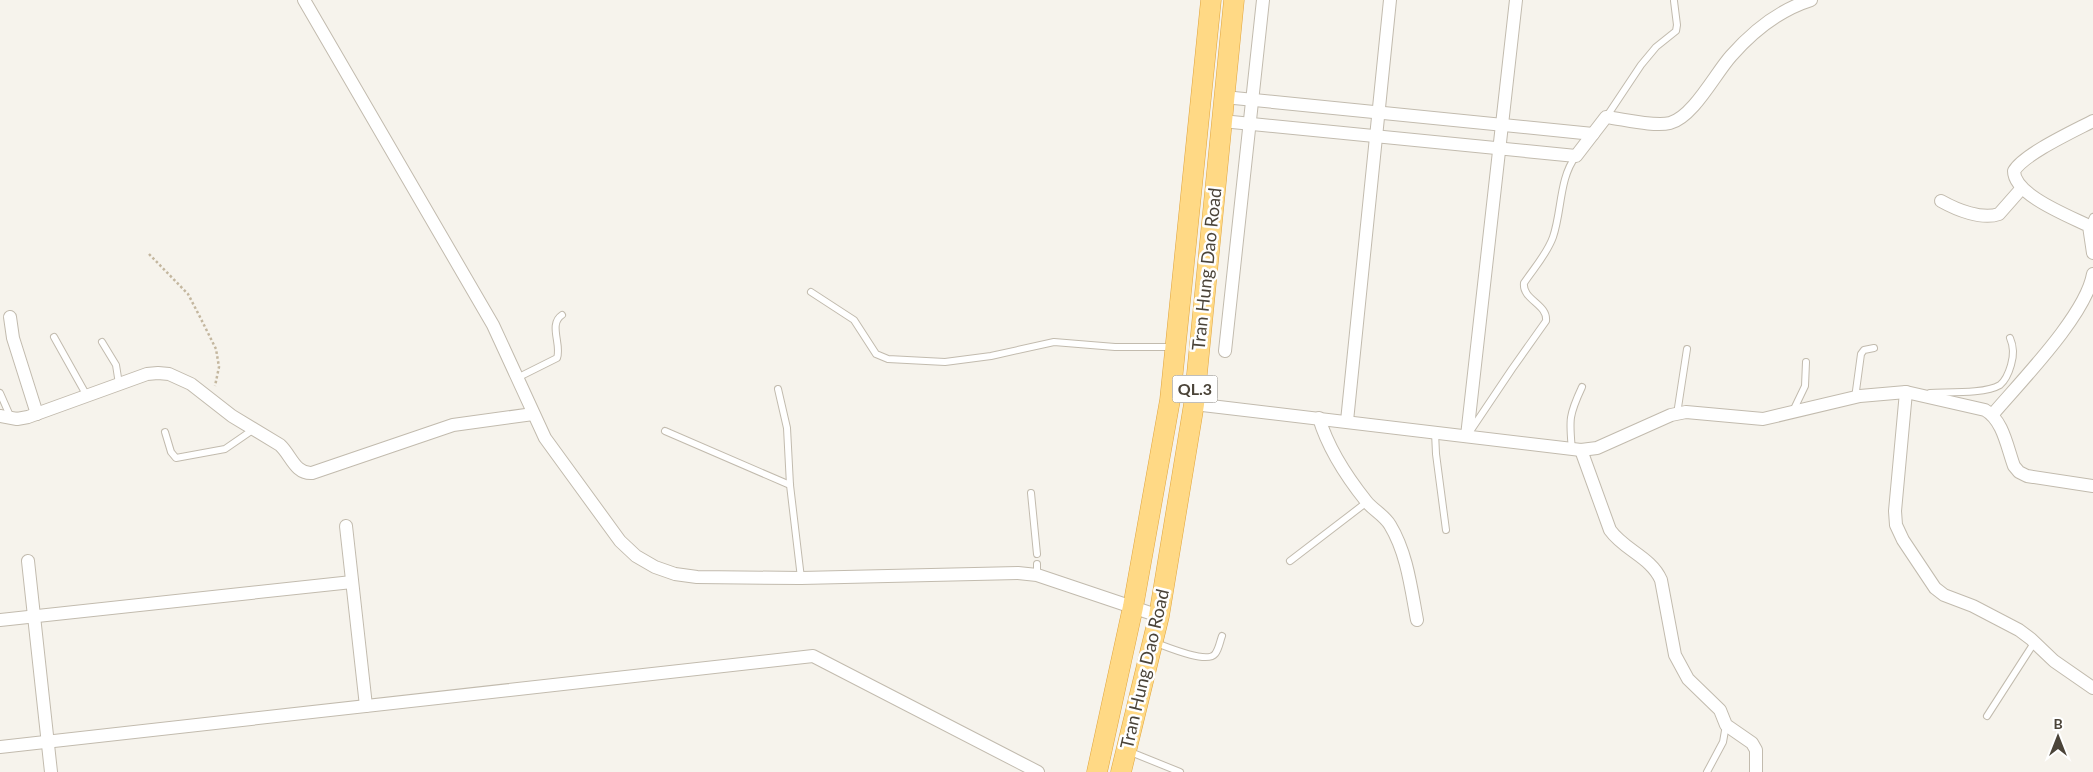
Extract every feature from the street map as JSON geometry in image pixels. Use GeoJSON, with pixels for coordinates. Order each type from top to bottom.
{"type":"FeatureCollection","features":[{"type":"Feature","properties":{"kind":"highway","name":"Tran Hung Dao Road"},"geometry":{"type":"LineString","coordinates":[[1098,772],[1133,607],[1170,400],[1210,0]]}},
{"type":"Feature","properties":{"kind":"highway","name":"Tran Hung Dao Road"},"geometry":{"type":"LineString","coordinates":[[1121,772],[1159,616],[1194,404],[1234,0]]}},
{"type":"Feature","properties":{"kind":"street"},"geometry":{"type":"LineString","coordinates":[[304,0],[493,325],[533,414],[552,450],[620,540],[636,556],[655,567],[675,574],[697,577],[801,578],[1018,573],[1037,569],[1159,616]]}},
{"type":"Feature","properties":{"kind":"street"},"geometry":{"type":"LineString","coordinates":[[1225,351],[1263,0]]}},
{"type":"Feature","properties":{"kind":"street"},"geometry":{"type":"LineString","coordinates":[[1347,422],[1390,0]]}},
{"type":"Feature","properties":{"kind":"street"},"geometry":{"type":"LineString","coordinates":[[1467,436],[1516,0]]}},
{"type":"Feature","properties":{"kind":"street"},"geometry":{"type":"LineString","coordinates":[[1222,120],[1576,156],[1606,117],[1670,123],[1687,114],[1730,57],[1753,33],[1778,15],[1798,4],[1811,0]]}},
{"type":"Feature","properties":{"kind":"street"},"geometry":{"type":"LineString","coordinates":[[1224,97],[1593,134]]}},
{"type":"Feature","properties":{"kind":"street"},"geometry":{"type":"LineString","coordinates":[[2093,121],[2034,154],[2017,166],[2014,171],[2014,176],[2021,189],[2027,194],[2091,221],[2093,253]]}},
{"type":"Feature","properties":{"kind":"street"},"geometry":{"type":"LineString","coordinates":[[1941,201],[1970,212],[1994,216],[1999,214],[2021,189]]}},
{"type":"Feature","properties":{"kind":"street"},"geometry":{"type":"LineString","coordinates":[[1993,414],[2053,344],[2074,314],[2091,284],[2093,274]]}},
{"type":"Feature","properties":{"kind":"street"},"geometry":{"type":"LineString","coordinates":[[10,317],[13,338],[37,414]]}},
{"type":"Feature","properties":{"kind":"street"},"geometry":{"type":"LineString","coordinates":[[5,417],[28,417],[147,374],[169,374],[191,384],[232,416],[280,445],[287,451],[299,470],[305,473],[312,473],[453,425],[533,414]]}},
{"type":"Feature","properties":{"kind":"street"},"geometry":{"type":"LineString","coordinates":[[1194,404],[1576,450],[1597,448],[1677,414],[1702,412],[1763,419],[1855,398],[1911,393],[1984,410],[1993,414],[2018,472],[2027,476],[2093,486]]}},
{"type":"Feature","properties":{"kind":"street"},"geometry":{"type":"LineString","coordinates":[[1911,393],[1895,511],[1896,524],[1902,540],[1935,588],[1944,595],[1973,606],[2018,630],[2054,661],[2093,688]]}},
{"type":"Feature","properties":{"kind":"street"},"geometry":{"type":"LineString","coordinates":[[1318,418],[1332,452],[1367,502],[1383,516],[1398,540],[1407,568],[1417,620]]}},
{"type":"Feature","properties":{"kind":"street"},"geometry":{"type":"LineString","coordinates":[[1576,450],[1610,530],[1616,539],[1657,570],[1661,580],[1675,654],[1688,679],[1720,710],[1726,725],[1752,743],[1756,750],[1756,772]]}},
{"type":"Feature","properties":{"kind":"street"},"geometry":{"type":"LineString","coordinates":[[346,526],[366,706]]}},
{"type":"Feature","properties":{"kind":"street"},"geometry":{"type":"LineString","coordinates":[[28,561],[51,772]]}},
{"type":"Feature","properties":{"kind":"street"},"geometry":{"type":"LineString","coordinates":[[0,620],[352,582]]}},
{"type":"Feature","properties":{"kind":"street"},"geometry":{"type":"LineString","coordinates":[[0,748],[813,656],[1038,772]]}},
{"type":"Feature","properties":{"kind":"lane"},"geometry":{"type":"LineString","coordinates":[[1606,117],[1641,65],[1656,47],[1676,31],[1678,25],[1674,1]]}},
{"type":"Feature","properties":{"kind":"lane"},"geometry":{"type":"LineString","coordinates":[[1467,436],[1546,321],[1545,312],[1525,290],[1524,282],[1545,253],[1552,238],[1564,184],[1571,162],[1576,156]]}},
{"type":"Feature","properties":{"kind":"lane"},"geometry":{"type":"LineString","coordinates":[[811,292],[854,320],[876,354],[888,359],[945,362],[992,356],[1054,342],[1115,347],[1176,346]]}},
{"type":"Feature","properties":{"kind":"lane"},"geometry":{"type":"LineString","coordinates":[[517,378],[557,358],[558,346],[555,327],[558,317],[562,315]]}},
{"type":"Feature","properties":{"kind":"lane"},"geometry":{"type":"LineString","coordinates":[[54,337],[87,396]]}},
{"type":"Feature","properties":{"kind":"lane"},"geometry":{"type":"LineString","coordinates":[[1911,393],[1983,390],[2000,385],[2006,378],[2013,357],[2013,345],[2010,338]]}},
{"type":"Feature","properties":{"kind":"lane"},"geometry":{"type":"LineString","coordinates":[[102,342],[116,365],[119,384]]}},
{"type":"Feature","properties":{"kind":"lane"},"geometry":{"type":"LineString","coordinates":[[1855,398],[1861,354],[1864,350],[1874,348]]}},
{"type":"Feature","properties":{"kind":"lane"},"geometry":{"type":"LineString","coordinates":[[1677,414],[1687,349]]}},
{"type":"Feature","properties":{"kind":"lane"},"geometry":{"type":"LineString","coordinates":[[1791,414],[1805,386],[1806,362]]}},
{"type":"Feature","properties":{"kind":"lane"},"geometry":{"type":"LineString","coordinates":[[1576,450],[1570,422],[1571,412],[1582,387]]}},
{"type":"Feature","properties":{"kind":"lane"},"geometry":{"type":"LineString","coordinates":[[778,389],[787,428],[790,485],[801,578]]}},
{"type":"Feature","properties":{"kind":"lane"},"geometry":{"type":"LineString","coordinates":[[0,393],[5,417]]}},
{"type":"Feature","properties":{"kind":"lane"},"geometry":{"type":"LineString","coordinates":[[165,432],[171,452],[176,458],[210,454],[225,449],[254,429]]}},
{"type":"Feature","properties":{"kind":"lane"},"geometry":{"type":"LineString","coordinates":[[665,431],[790,485]]}},
{"type":"Feature","properties":{"kind":"lane"},"geometry":{"type":"LineString","coordinates":[[1435,432],[1436,460],[1446,530]]}},
{"type":"Feature","properties":{"kind":"lane"},"geometry":{"type":"LineString","coordinates":[[1031,492],[1037,554]]}},
{"type":"Feature","properties":{"kind":"lane"},"geometry":{"type":"LineString","coordinates":[[1290,561],[1367,502]]}},
{"type":"Feature","properties":{"kind":"lane"},"geometry":{"type":"LineString","coordinates":[[1152,642],[1196,656],[1210,658],[1215,655],[1222,636]]}},
{"type":"Feature","properties":{"kind":"lane"},"geometry":{"type":"LineString","coordinates":[[1987,716],[2034,643]]}},
{"type":"Feature","properties":{"kind":"lane"},"geometry":{"type":"LineString","coordinates":[[1707,772],[1723,742],[1726,725]]}},
{"type":"Feature","properties":{"kind":"lane"},"geometry":{"type":"LineString","coordinates":[[1126,750],[1180,772]]}},
{"type":"Feature","properties":{"kind":"path"},"geometry":{"type":"LineString","coordinates":[[149,254],[188,294],[216,349],[219,367],[217,383],[211,400]]}}]}
